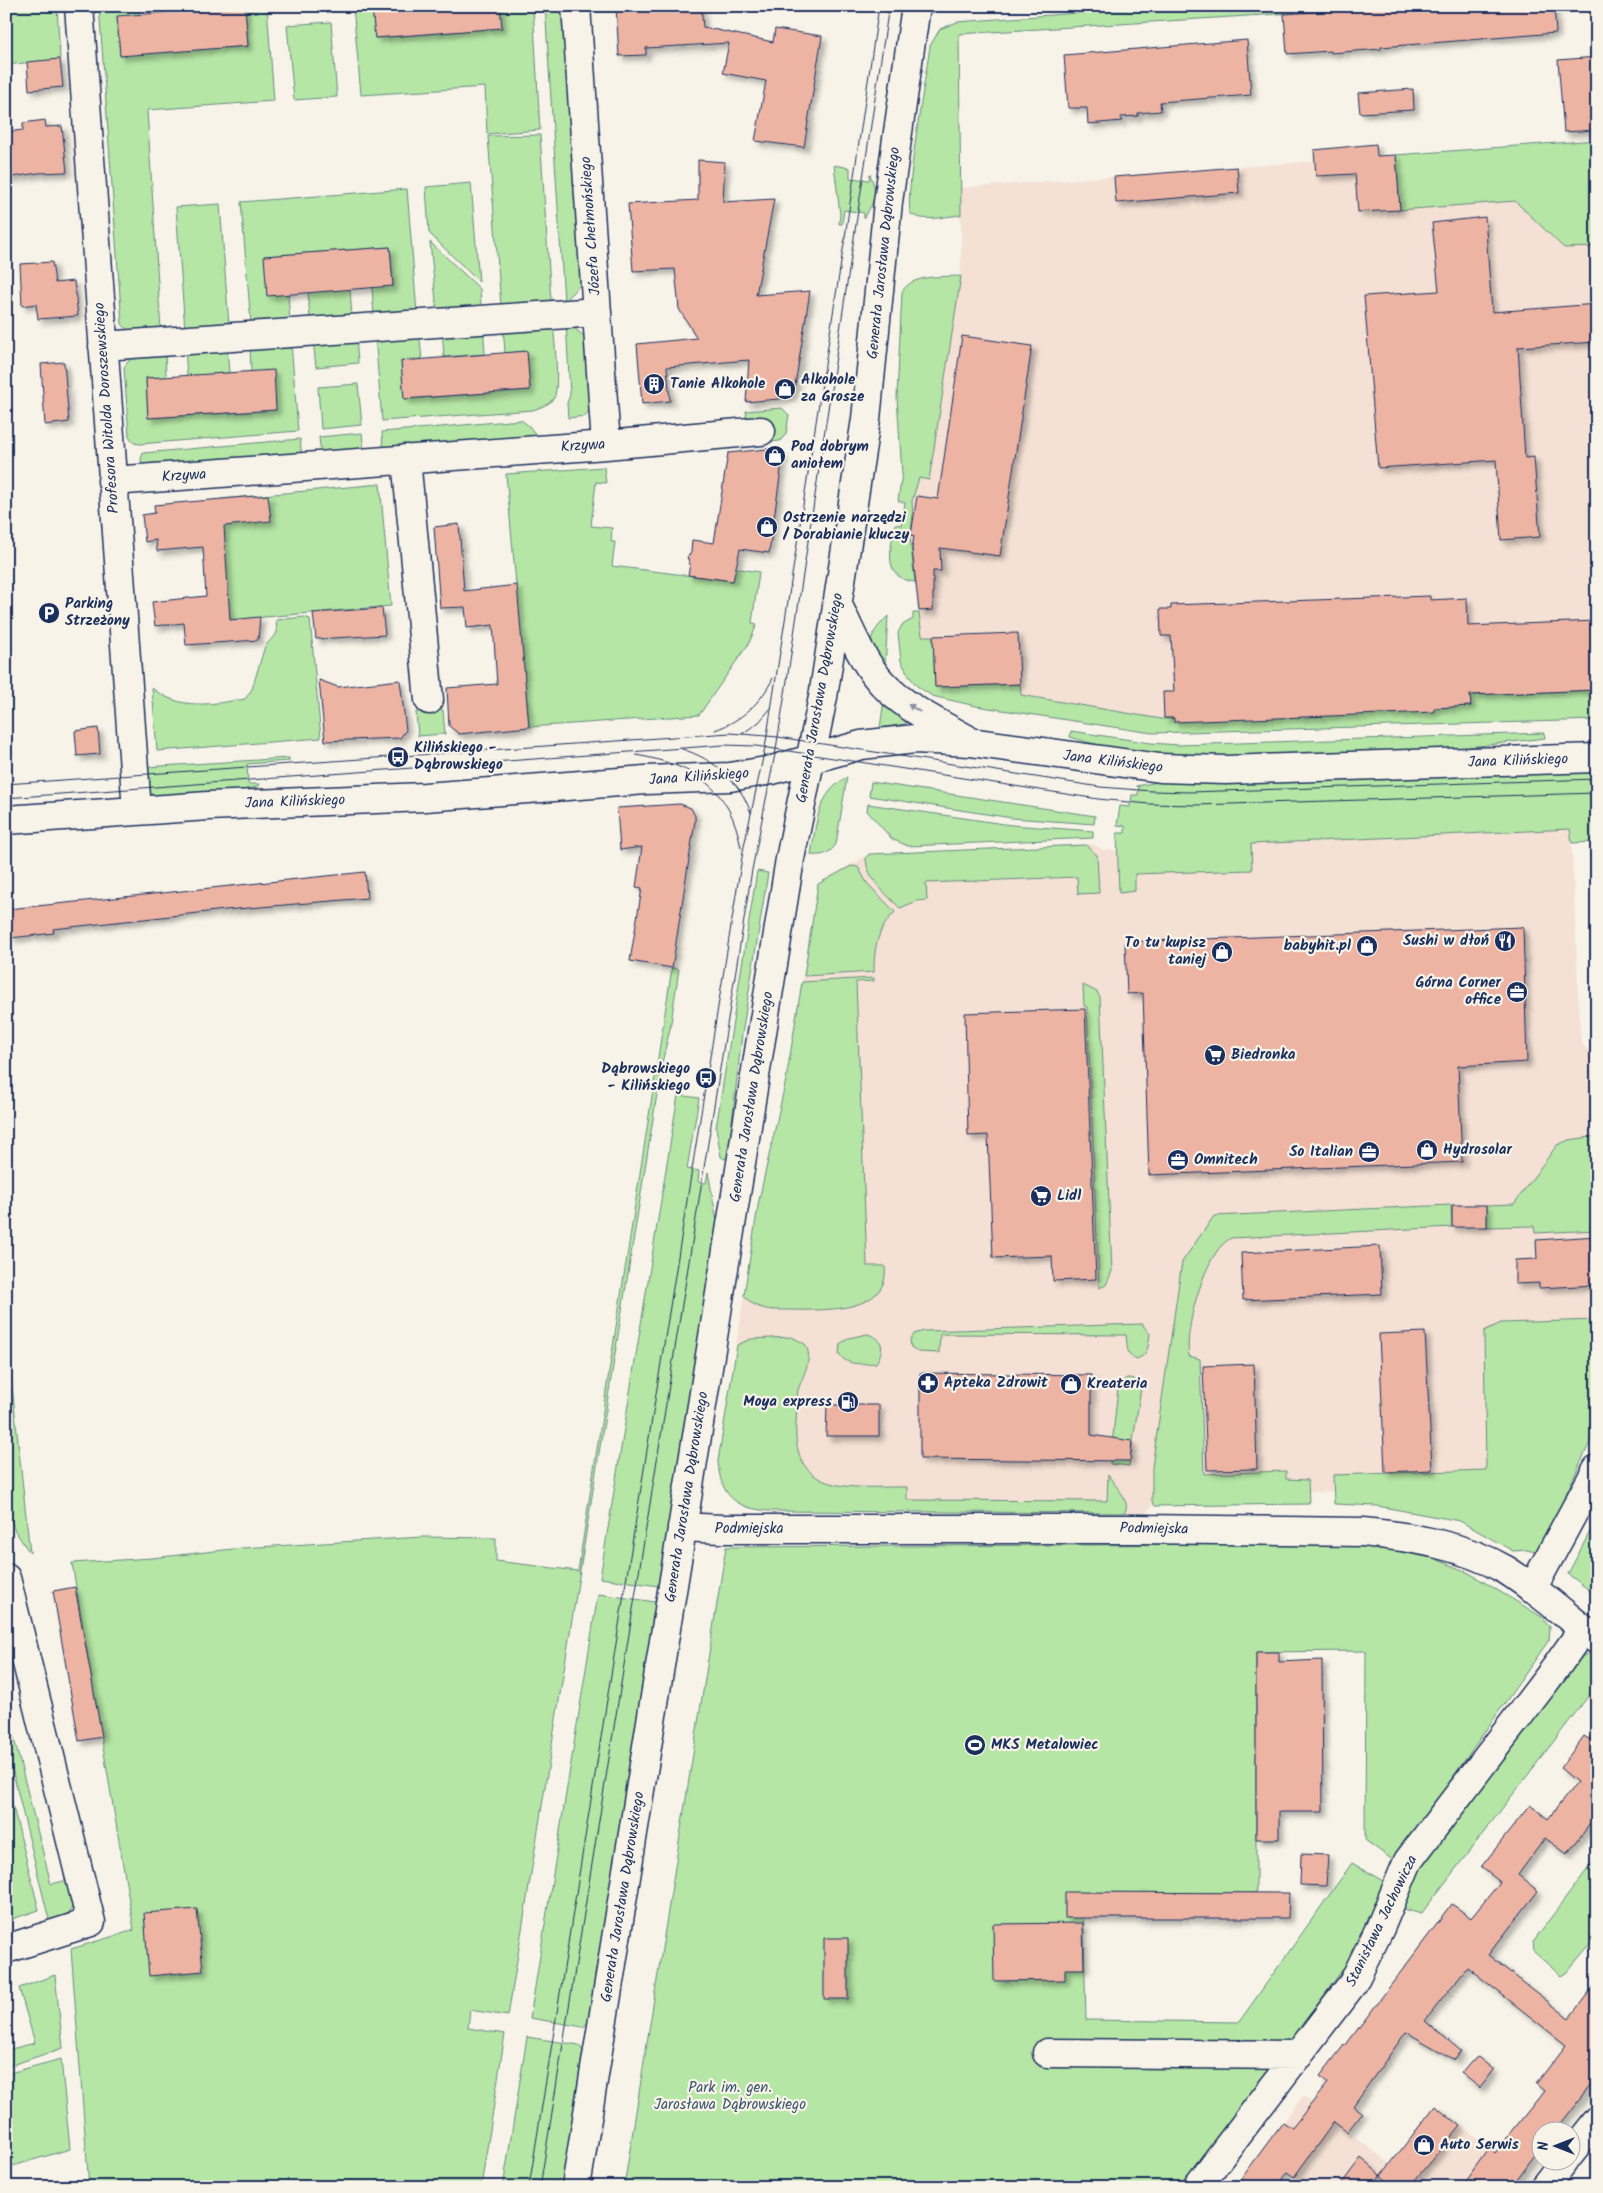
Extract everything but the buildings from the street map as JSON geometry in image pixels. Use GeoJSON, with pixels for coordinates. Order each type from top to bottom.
{"type":"FeatureCollection","features":[{"type":"Feature","properties":{"kind":"street","name":"Profesora Witolda Doroszewskiego"},"geometry":{"type":"LineString","coordinates":[[79,6],[136,811]]}},
{"type":"Feature","properties":{"kind":"street","name":"Józefa Chełmońskiego"},"geometry":{"type":"LineString","coordinates":[[576,6],[606,445]]}},
{"type":"Feature","properties":{"kind":"street","name":"Generała Jarosława Dąbrowskiego"},"geometry":{"type":"LineString","coordinates":[[576,2187],[792,852],[811,759],[866,419],[888,202],[916,6]]}},
{"type":"Feature","properties":{"kind":"street"},"geometry":{"type":"LineString","coordinates":[[103,346],[597,312]]}},
{"type":"Feature","properties":{"kind":"street","name":"Krzywa"},"geometry":{"type":"LineString","coordinates":[[112,481],[606,445],[761,431]]}},
{"type":"Feature","properties":{"kind":"street"},"geometry":{"type":"LineString","coordinates":[[406,459],[429,700]]}},
{"type":"Feature","properties":{"kind":"street"},"geometry":{"type":"LineString","coordinates":[[837,603],[866,661],[883,684],[911,706],[970,742]]}},
{"type":"Feature","properties":{"kind":"street","name":"Jana Kilińskiego"},"geometry":{"type":"LineString","coordinates":[[6,820],[136,811],[425,797],[646,780],[730,777],[766,772],[861,746],[888,742],[938,739],[1120,764],[1175,769],[1235,769],[1597,758]]}},
{"type":"Feature","properties":{"kind":"street"},"geometry":{"type":"LineString","coordinates":[[1532,1589],[1597,1469]]}},
{"type":"Feature","properties":{"kind":"street","name":"Podmiejska"},"geometry":{"type":"LineString","coordinates":[[682,1527],[721,1529],[1138,1529],[1363,1532],[1423,1541],[1476,1556],[1506,1571],[1532,1589],[1590,1635]]}},
{"type":"Feature","properties":{"kind":"street"},"geometry":{"type":"LineString","coordinates":[[6,1578],[91,1922],[6,1949]]}},
{"type":"Feature","properties":{"kind":"street","name":"Stanisława Jachowicza"},"geometry":{"type":"LineString","coordinates":[[1197,2187],[1353,1983],[1380,1928],[1408,1861],[1554,1670],[1590,1635]]}},
{"type":"Feature","properties":{"kind":"street"},"geometry":{"type":"LineString","coordinates":[[1047,2053],[1299,2055]]}},
{"type":"Feature","properties":{"kind":"street"},"geometry":{"type":"LineString","coordinates":[[1580,2141],[1597,2120]]}},
{"type":"Feature","properties":{"kind":"street"},"geometry":{"type":"LineString","coordinates":[[1546,2186],[1558,2170]]}},
{"type":"Feature","properties":{"kind":"shaded area"},"geometry":{"type":"Polygon","coordinates":[[[1597,140],[1597,690],[1471,695],[1471,706],[1161,719],[1021,695],[1020,684],[933,636],[922,637],[911,548],[912,501],[919,478],[929,479],[961,276],[961,188],[1597,140]]]}},
{"type":"Feature","properties":{"kind":"shaded area"},"geometry":{"type":"Polygon","coordinates":[[[1571,829],[1580,1035],[1582,1044],[1597,1054],[1597,1395],[1504,1516],[1366,1490],[1158,1498],[1146,1513],[771,1511],[747,1508],[729,1496],[723,1487],[719,1475],[718,1461],[759,1200],[786,1080],[818,884],[869,854],[1093,844],[1103,850],[1117,850],[1571,829]]]}},
{"type":"Feature","properties":{"kind":"shaded area"},"geometry":{"type":"Polygon","coordinates":[[[1303,2096],[1390,2164],[1435,2106],[1522,2172],[1511,2187],[1414,2187],[1387,2169],[1372,2187],[1307,2187],[1262,2151],[1303,2096]]]}},
{"type":"Feature","properties":{"kind":"green space"},"geometry":{"type":"Polygon","coordinates":[[[6,6],[57,6],[60,59],[6,65],[6,6]]]}},
{"type":"Feature","properties":{"kind":"green space"},"geometry":{"type":"Polygon","coordinates":[[[99,6],[138,6],[139,15],[117,17],[120,55],[248,46],[245,7],[222,9],[222,6],[267,6],[274,101],[147,110],[161,331],[130,333],[122,324],[99,6]]]}},
{"type":"Feature","properties":{"kind":"green space"},"geometry":{"type":"Polygon","coordinates":[[[159,6],[202,6],[202,9],[160,12],[159,6]]]}},
{"type":"Feature","properties":{"kind":"green space"},"geometry":{"type":"Polygon","coordinates":[[[353,6],[372,6],[375,38],[501,28],[500,6],[533,6],[540,130],[487,134],[485,87],[361,95],[353,6]]]}},
{"type":"Feature","properties":{"kind":"green space"},"geometry":{"type":"Polygon","coordinates":[[[545,6],[562,6],[581,284],[564,301],[545,6]]]}},
{"type":"Feature","properties":{"kind":"green space"},"geometry":{"type":"Polygon","coordinates":[[[1173,6],[1294,6],[1295,13],[959,34],[961,215],[929,219],[916,217],[911,214],[909,204],[910,186],[916,134],[930,46],[940,29],[957,22],[1173,6]]]}},
{"type":"Feature","properties":{"kind":"green space"},"geometry":{"type":"Polygon","coordinates":[[[331,22],[337,97],[294,100],[287,25],[331,22]]]}},
{"type":"Feature","properties":{"kind":"green space"},"geometry":{"type":"Polygon","coordinates":[[[540,135],[551,301],[501,306],[488,136],[540,135]]]}},
{"type":"Feature","properties":{"kind":"green space"},"geometry":{"type":"Polygon","coordinates":[[[1597,140],[1597,247],[1564,248],[1515,201],[1400,210],[1396,155],[1597,140]]]}},
{"type":"Feature","properties":{"kind":"green space"},"geometry":{"type":"Polygon","coordinates":[[[834,165],[850,168],[850,178],[869,180],[870,174],[875,192],[871,206],[864,218],[864,213],[844,210],[842,224],[839,224],[840,214],[834,165]]]}},
{"type":"Feature","properties":{"kind":"green space"},"geometry":{"type":"Polygon","coordinates":[[[471,183],[479,282],[429,233],[426,187],[471,183]]]}},
{"type":"Feature","properties":{"kind":"green space"},"geometry":{"type":"Polygon","coordinates":[[[407,189],[417,313],[374,316],[372,287],[393,285],[390,247],[264,256],[288,294],[290,321],[251,324],[241,202],[407,189]]]}},
{"type":"Feature","properties":{"kind":"green space"},"geometry":{"type":"Polygon","coordinates":[[[220,204],[229,326],[185,330],[176,207],[220,204]]]}},
{"type":"Feature","properties":{"kind":"green space"},"geometry":{"type":"Polygon","coordinates":[[[430,242],[480,289],[481,307],[437,311],[430,242]]]}},
{"type":"Feature","properties":{"kind":"green space"},"geometry":{"type":"Polygon","coordinates":[[[961,276],[929,480],[919,478],[912,501],[913,516],[910,537],[915,582],[897,575],[891,560],[895,524],[901,525],[905,503],[898,501],[902,474],[897,397],[902,292],[906,286],[920,279],[961,276]]]}},
{"type":"Feature","properties":{"kind":"green space"},"geometry":{"type":"Polygon","coordinates":[[[350,289],[352,317],[310,320],[308,292],[350,289]]]}},
{"type":"Feature","properties":{"kind":"green space"},"geometry":{"type":"Polygon","coordinates":[[[566,321],[585,337],[590,408],[586,416],[568,418],[567,403],[570,395],[566,321]]]}},
{"type":"Feature","properties":{"kind":"green space"},"geometry":{"type":"Polygon","coordinates":[[[553,322],[557,383],[554,398],[547,404],[533,410],[382,421],[375,335],[419,331],[422,359],[401,361],[404,399],[530,390],[527,351],[505,353],[503,325],[553,322]]]}},
{"type":"Feature","properties":{"kind":"green space"},"geometry":{"type":"Polygon","coordinates":[[[483,324],[485,354],[444,357],[442,327],[483,324]]]}},
{"type":"Feature","properties":{"kind":"green space"},"geometry":{"type":"Polygon","coordinates":[[[356,336],[358,363],[316,367],[313,340],[356,336]]]}},
{"type":"Feature","properties":{"kind":"green space"},"geometry":{"type":"Polygon","coordinates":[[[291,342],[298,431],[140,444],[134,443],[129,436],[124,367],[134,354],[165,351],[166,377],[146,378],[148,418],[276,410],[251,372],[250,345],[291,342]]]}},
{"type":"Feature","properties":{"kind":"green space"},"geometry":{"type":"Polygon","coordinates":[[[227,345],[229,373],[187,376],[185,348],[227,345]]]}},
{"type":"Feature","properties":{"kind":"green space"},"geometry":{"type":"Polygon","coordinates":[[[358,384],[362,425],[321,429],[318,387],[358,384]]]}},
{"type":"Feature","properties":{"kind":"green space"},"geometry":{"type":"Polygon","coordinates":[[[782,408],[789,415],[786,434],[780,441],[771,442],[768,417],[747,419],[746,411],[782,408]]]}},
{"type":"Feature","properties":{"kind":"green space"},"geometry":{"type":"Polygon","coordinates":[[[521,420],[537,436],[383,450],[382,432],[521,420]]]}},
{"type":"Feature","properties":{"kind":"green space"},"geometry":{"type":"Polygon","coordinates":[[[362,433],[364,452],[321,456],[319,437],[362,433]]]}},
{"type":"Feature","properties":{"kind":"green space"},"geometry":{"type":"Polygon","coordinates":[[[300,439],[302,458],[142,470],[141,459],[143,453],[300,439]]]}},
{"type":"Feature","properties":{"kind":"green space"},"geometry":{"type":"Polygon","coordinates":[[[604,467],[606,483],[596,482],[591,526],[612,528],[611,542],[615,542],[612,566],[733,581],[735,568],[759,572],[752,623],[757,624],[749,643],[699,715],[529,727],[506,474],[604,467]]]}},
{"type":"Feature","properties":{"kind":"green space"},"geometry":{"type":"Polygon","coordinates":[[[380,484],[391,606],[230,620],[221,499],[380,484]]]}},
{"type":"Feature","properties":{"kind":"green space"},"geometry":{"type":"Polygon","coordinates":[[[913,613],[919,613],[922,636],[933,636],[935,687],[1020,684],[1021,695],[1161,719],[1471,706],[1470,695],[1597,690],[1597,720],[1152,733],[976,706],[932,696],[917,686],[909,676],[901,661],[898,633],[902,625],[913,619],[913,613]]]}},
{"type":"Feature","properties":{"kind":"green space"},"geometry":{"type":"Polygon","coordinates":[[[888,616],[885,667],[874,657],[871,644],[874,633],[888,616]]]}},
{"type":"Feature","properties":{"kind":"green space"},"geometry":{"type":"Polygon","coordinates":[[[304,617],[310,619],[321,738],[157,751],[152,688],[174,700],[185,703],[208,704],[245,699],[252,689],[265,646],[277,633],[276,620],[304,617]]]}},
{"type":"Feature","properties":{"kind":"green space"},"geometry":{"type":"Polygon","coordinates":[[[884,700],[908,719],[905,724],[880,728],[884,700]]]}},
{"type":"Feature","properties":{"kind":"green space"},"geometry":{"type":"Polygon","coordinates":[[[443,710],[445,734],[418,736],[416,712],[443,710]]]}},
{"type":"Feature","properties":{"kind":"green space"},"geometry":{"type":"Polygon","coordinates":[[[1071,731],[1151,743],[1179,745],[1544,733],[1545,738],[1453,749],[1194,757],[1116,749],[1070,737],[1071,731]]]}},
{"type":"Feature","properties":{"kind":"green space"},"geometry":{"type":"Polygon","coordinates":[[[289,758],[289,761],[247,764],[248,784],[259,784],[258,787],[238,791],[152,796],[148,790],[145,767],[289,758]]]}},
{"type":"Feature","properties":{"kind":"green space"},"geometry":{"type":"Polygon","coordinates":[[[1597,772],[1597,842],[1572,843],[1570,829],[1251,844],[1252,870],[1135,874],[1135,891],[1119,893],[1117,833],[1125,833],[1125,826],[1117,825],[1120,806],[1130,807],[1132,795],[1138,795],[1139,786],[1136,786],[1158,782],[1226,783],[1597,772]]]}},
{"type":"Feature","properties":{"kind":"green space"},"geometry":{"type":"Polygon","coordinates":[[[847,777],[836,844],[825,854],[811,855],[817,821],[824,801],[829,792],[847,777]]]}},
{"type":"Feature","properties":{"kind":"green space"},"geometry":{"type":"Polygon","coordinates":[[[871,782],[1095,816],[1094,824],[1012,818],[869,796],[871,782]]]}},
{"type":"Feature","properties":{"kind":"green space"},"geometry":{"type":"Polygon","coordinates":[[[868,804],[1011,825],[1093,831],[1093,838],[908,846],[892,839],[867,811],[868,804]]]}},
{"type":"Feature","properties":{"kind":"green space"},"geometry":{"type":"Polygon","coordinates":[[[1086,845],[1097,855],[1099,893],[1078,894],[1077,877],[926,883],[927,900],[917,901],[900,908],[873,879],[869,872],[866,858],[869,854],[1086,845]]]}},
{"type":"Feature","properties":{"kind":"green space"},"geometry":{"type":"Polygon","coordinates":[[[851,866],[858,867],[867,883],[895,912],[880,932],[876,947],[874,972],[804,976],[818,884],[851,866]]]}},
{"type":"Feature","properties":{"kind":"green space"},"geometry":{"type":"Polygon","coordinates":[[[757,871],[768,873],[742,1034],[728,1156],[725,1159],[721,1157],[716,1128],[757,871]]]}},
{"type":"Feature","properties":{"kind":"green space"},"geometry":{"type":"Polygon","coordinates":[[[672,968],[679,969],[670,1029],[662,1063],[508,2016],[470,2010],[468,2028],[505,2034],[481,2187],[89,2187],[71,1949],[134,1930],[72,1563],[152,1558],[242,1548],[422,1537],[496,1538],[496,1561],[578,1571],[672,968]]]}},
{"type":"Feature","properties":{"kind":"green space"},"geometry":{"type":"Polygon","coordinates":[[[874,978],[874,981],[856,982],[867,1266],[885,1266],[883,1283],[875,1295],[861,1303],[844,1308],[773,1310],[760,1307],[753,1304],[744,1295],[759,1200],[786,1080],[802,982],[874,978]]]}},
{"type":"Feature","properties":{"kind":"green space"},"geometry":{"type":"Polygon","coordinates":[[[1083,985],[1097,992],[1100,997],[1112,1271],[1106,1285],[1099,1288],[1087,1007],[1084,1006],[1083,985]]]}},
{"type":"Feature","properties":{"kind":"green space"},"geometry":{"type":"Polygon","coordinates":[[[678,1095],[699,1098],[687,1169],[699,1171],[698,1182],[706,1183],[708,1172],[717,1221],[659,1586],[600,1578],[678,1095]]]}},
{"type":"Feature","properties":{"kind":"green space"},"geometry":{"type":"Polygon","coordinates":[[[1597,1136],[1597,1230],[1535,1233],[1534,1226],[1487,1227],[1487,1205],[1514,1204],[1557,1145],[1569,1140],[1597,1136]]]}},
{"type":"Feature","properties":{"kind":"green space"},"geometry":{"type":"Polygon","coordinates":[[[1451,1205],[1452,1227],[1231,1238],[1222,1245],[1215,1254],[1202,1282],[1196,1298],[1189,1330],[1189,1356],[1200,1359],[1204,1474],[1286,1471],[1286,1479],[1308,1480],[1309,1504],[1155,1506],[1152,1501],[1152,1467],[1182,1262],[1214,1216],[1451,1205]]]}},
{"type":"Feature","properties":{"kind":"green space"},"geometry":{"type":"Polygon","coordinates":[[[1597,1320],[1597,1427],[1542,1546],[1535,1552],[1527,1550],[1513,1551],[1460,1521],[1377,1506],[1334,1504],[1333,1475],[1486,1470],[1484,1331],[1501,1323],[1597,1320]]]}},
{"type":"Feature","properties":{"kind":"green space"},"geometry":{"type":"Polygon","coordinates":[[[1142,1324],[1150,1334],[1146,1352],[1137,1359],[1129,1353],[1126,1335],[940,1334],[939,1353],[918,1352],[911,1347],[910,1340],[914,1334],[924,1331],[1142,1324]]]}},
{"type":"Feature","properties":{"kind":"green space"},"geometry":{"type":"Polygon","coordinates":[[[6,1330],[30,1553],[15,1531],[6,1509],[6,1330]]]}},
{"type":"Feature","properties":{"kind":"green space"},"geometry":{"type":"Polygon","coordinates":[[[867,1334],[877,1338],[881,1345],[876,1363],[851,1363],[839,1355],[840,1344],[849,1338],[867,1334]]]}},
{"type":"Feature","properties":{"kind":"green space"},"geometry":{"type":"Polygon","coordinates":[[[792,1337],[805,1344],[808,1355],[807,1367],[797,1394],[796,1424],[798,1448],[804,1465],[816,1477],[831,1483],[848,1486],[907,1487],[907,1500],[1107,1501],[1108,1475],[1124,1499],[1126,1509],[1124,1513],[771,1511],[759,1510],[740,1504],[732,1499],[722,1484],[718,1461],[737,1345],[751,1339],[792,1337]]]}},
{"type":"Feature","properties":{"kind":"green space"},"geometry":{"type":"Polygon","coordinates":[[[1127,1378],[1136,1380],[1141,1388],[1129,1466],[1110,1464],[1118,1388],[1121,1382],[1127,1378]]]}},
{"type":"Feature","properties":{"kind":"green space"},"geometry":{"type":"Polygon","coordinates":[[[1597,1518],[1597,1596],[1568,1574],[1597,1518]]]}},
{"type":"Feature","properties":{"kind":"green space","name":"Park im. gen. Jarosława Dąbrowskiego"},"geometry":{"type":"Polygon","coordinates":[[[1368,1545],[1436,1559],[1469,1573],[1542,1617],[1550,1627],[1549,1640],[1394,1861],[1365,1840],[1366,1651],[1256,1652],[1256,1893],[1083,1893],[1086,2020],[1239,2022],[1352,1863],[1385,1882],[1359,1947],[1185,2187],[624,2187],[726,1547],[1368,1545]]]}},
{"type":"Feature","properties":{"kind":"green space"},"geometry":{"type":"Polygon","coordinates":[[[598,1594],[656,1602],[588,2023],[583,2027],[530,2018],[598,1594]]]}},
{"type":"Feature","properties":{"kind":"green space"},"geometry":{"type":"Polygon","coordinates":[[[1588,1653],[1597,1655],[1597,1685],[1421,1914],[1404,1909],[1402,1902],[1410,1880],[1576,1661],[1588,1653]]]}},
{"type":"Feature","properties":{"kind":"green space"},"geometry":{"type":"Polygon","coordinates":[[[6,1707],[51,1884],[69,1880],[73,1903],[72,1908],[70,1912],[50,1924],[6,1744],[6,1707]]]}},
{"type":"Feature","properties":{"kind":"green space"},"geometry":{"type":"Polygon","coordinates":[[[6,1779],[39,1910],[6,1921],[6,1779]]]}},
{"type":"Feature","properties":{"kind":"green space"},"geometry":{"type":"Polygon","coordinates":[[[1597,1857],[1597,1936],[1566,1973],[1561,1976],[1534,1952],[1533,1941],[1597,1857]]]}},
{"type":"Feature","properties":{"kind":"green space"},"geometry":{"type":"Polygon","coordinates":[[[55,1975],[63,2048],[6,2067],[6,2048],[7,2050],[35,2043],[19,1988],[55,1975]]]}},
{"type":"Feature","properties":{"kind":"green space"},"geometry":{"type":"Polygon","coordinates":[[[527,2037],[579,2045],[583,2051],[562,2187],[503,2187],[527,2037]]]}},
{"type":"Feature","properties":{"kind":"green space"},"geometry":{"type":"Polygon","coordinates":[[[61,2059],[70,2149],[6,2168],[6,2074],[61,2059]]]}},
{"type":"Feature","properties":{"kind":"tram line"},"geometry":{"type":"LineString","coordinates":[[529,2187],[743,851],[765,748],[879,6]]}},
{"type":"Feature","properties":{"kind":"tram line"},"geometry":{"type":"LineString","coordinates":[[540,2187],[752,870],[786,687],[889,6]]}},
{"type":"Feature","properties":{"kind":"tram line"},"geometry":{"type":"LineString","coordinates":[[715,730],[733,722],[749,710],[763,695],[773,678]]}},
{"type":"Feature","properties":{"kind":"tram line"},"geometry":{"type":"LineString","coordinates":[[742,734],[759,722],[772,707]]}},
{"type":"Feature","properties":{"kind":"tram line"},"geometry":{"type":"LineString","coordinates":[[6,784],[730,733],[778,737],[1100,787],[1152,791],[1190,792],[1597,779]]}},
{"type":"Feature","properties":{"kind":"tram line"},"geometry":{"type":"LineString","coordinates":[[6,798],[724,745],[756,746],[1098,799],[1149,804],[1196,805],[1597,793]]}},
{"type":"Feature","properties":{"kind":"tram line"},"geometry":{"type":"LineString","coordinates":[[682,749],[694,753],[715,765],[733,781],[746,801],[751,813]]}},
{"type":"Feature","properties":{"kind":"tram line"},"geometry":{"type":"LineString","coordinates":[[636,755],[675,765],[706,782],[718,794],[728,809],[736,827],[741,848]]}},
{"type":"Feature","properties":{"kind":"place","name":"Tanie Alkohole"},"geometry":{"type":"Point","coordinates":[654,384]}},
{"type":"Feature","properties":{"kind":"place","name":"Alkohole za Grosze"},"geometry":{"type":"Point","coordinates":[785,389]}},
{"type":"Feature","properties":{"kind":"place","name":"Pod dobrym aniołem"},"geometry":{"type":"Point","coordinates":[775,456]}},
{"type":"Feature","properties":{"kind":"place","name":"Ostrzenie narzędzi / Dorabianie kluczy"},"geometry":{"type":"Point","coordinates":[767,527]}},
{"type":"Feature","properties":{"kind":"place","name":"Parking Strzeżony"},"geometry":{"type":"Point","coordinates":[49,613]}},
{"type":"Feature","properties":{"kind":"place","name":"Kilińskiego - Dąbrowskiego"},"geometry":{"type":"Point","coordinates":[398,757]}},
{"type":"Feature","properties":{"kind":"place","name":"Sushi w dłoń"},"geometry":{"type":"Point","coordinates":[1505,941]}},
{"type":"Feature","properties":{"kind":"place","name":"babyhit.pl"},"geometry":{"type":"Point","coordinates":[1367,946]}},
{"type":"Feature","properties":{"kind":"place","name":"To tu kupisz taniej"},"geometry":{"type":"Point","coordinates":[1222,952]}},
{"type":"Feature","properties":{"kind":"place","name":"Górna Corner office"},"geometry":{"type":"Point","coordinates":[1517,992]}},
{"type":"Feature","properties":{"kind":"place","name":"Biedronka"},"geometry":{"type":"Point","coordinates":[1215,1055]}},
{"type":"Feature","properties":{"kind":"place","name":"Dąbrowskiego - Kilińskiego"},"geometry":{"type":"Point","coordinates":[706,1078]}},
{"type":"Feature","properties":{"kind":"place","name":"Hydrosolar"},"geometry":{"type":"Point","coordinates":[1427,1150]}},
{"type":"Feature","properties":{"kind":"place","name":"So Italian"},"geometry":{"type":"Point","coordinates":[1369,1152]}},
{"type":"Feature","properties":{"kind":"place","name":"Omnitech"},"geometry":{"type":"Point","coordinates":[1178,1160]}},
{"type":"Feature","properties":{"kind":"place","name":"Lidl"},"geometry":{"type":"Point","coordinates":[1041,1196]}},
{"type":"Feature","properties":{"kind":"place","name":"Apteka Zdrowit"},"geometry":{"type":"Point","coordinates":[928,1383]}},
{"type":"Feature","properties":{"kind":"place","name":"Kreateria"},"geometry":{"type":"Point","coordinates":[1071,1384]}},
{"type":"Feature","properties":{"kind":"place","name":"Moya express"},"geometry":{"type":"Point","coordinates":[848,1402]}},
{"type":"Feature","properties":{"kind":"place","name":"MKS Metalowiec"},"geometry":{"type":"Point","coordinates":[975,1745]}},
{"type":"Feature","properties":{"kind":"place","name":"Auto Serwis"},"geometry":{"type":"Point","coordinates":[1424,2145]}}]}
